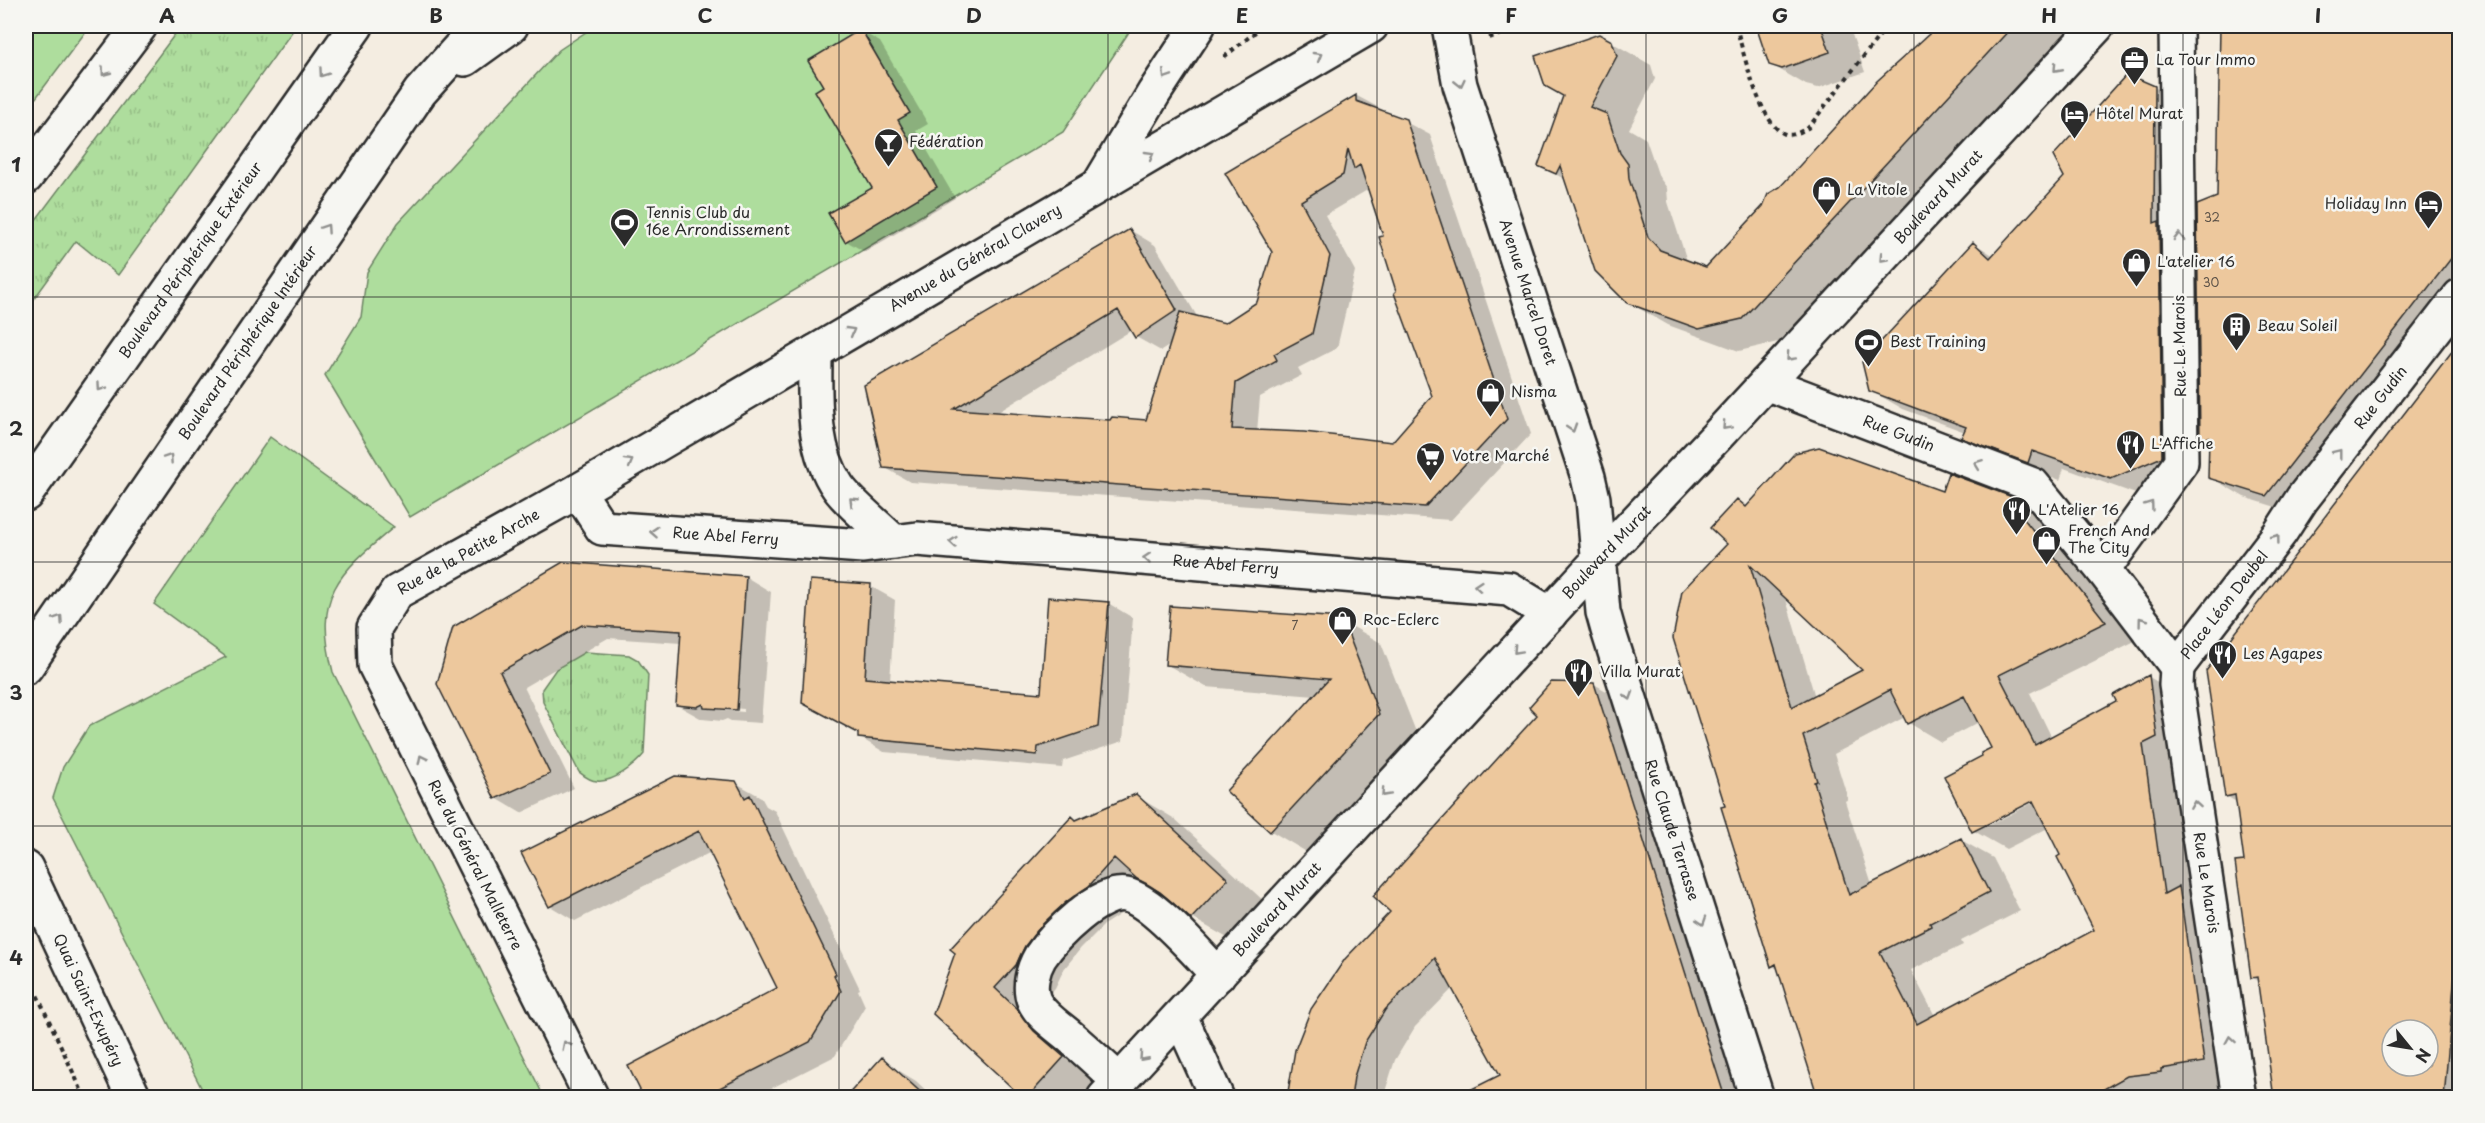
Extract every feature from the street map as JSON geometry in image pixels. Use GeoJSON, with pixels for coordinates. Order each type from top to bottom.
{"type":"FeatureCollection","features":[{"type":"Feature","properties":{"kind":"main road"},"geometry":{"type":"LineString","coordinates":[[26,177],[140,26]]}},
{"type":"Feature","properties":{"kind":"main road","name":"Boulevard Périphérique Extérieur"},"geometry":{"type":"LineString","coordinates":[[26,494],[356,26]]}},
{"type":"Feature","properties":{"kind":"main road","name":"Boulevard Périphérique Intérieur"},"geometry":{"type":"LineString","coordinates":[[26,668],[420,92],[479,26]]}},
{"type":"Feature","properties":{"kind":"main road"},"geometry":{"type":"LineString","coordinates":[[420,92],[511,26]]}},
{"type":"Feature","properties":{"kind":"main road"},"geometry":{"type":"LineString","coordinates":[[1100,185],[1154,93],[1198,26]]}},
{"type":"Feature","properties":{"kind":"main road","name":"Avenue du Général Clavery"},"geometry":{"type":"LineString","coordinates":[[578,491],[1371,26]]}},
{"type":"Feature","properties":{"kind":"main road","name":"Avenue Marcel Doret"},"geometry":{"type":"LineString","coordinates":[[1449,26],[1460,85],[1588,477],[1593,499],[1599,560]]}},
{"type":"Feature","properties":{"kind":"main road","name":"Boulevard Murat"},"geometry":{"type":"LineString","coordinates":[[1112,1090],[1599,560],[2097,26]]}},
{"type":"Feature","properties":{"kind":"main road","name":"Rue Le Marois"},"geometry":{"type":"LineString","coordinates":[[2103,570],[2181,462],[2176,26]]}},
{"type":"Feature","properties":{"kind":"main road","name":"Rue Gudin"},"geometry":{"type":"LineString","coordinates":[[2302,499],[2460,296]]}},
{"type":"Feature","properties":{"kind":"main road"},"geometry":{"type":"LineString","coordinates":[[815,352],[815,404],[820,448],[838,487],[894,542]]}},
{"type":"Feature","properties":{"kind":"main road","name":"Rue Gudin"},"geometry":{"type":"LineString","coordinates":[[1766,383],[2033,485]]}},
{"type":"Feature","properties":{"kind":"main road","name":"Place Léon Deubel"},"geometry":{"type":"LineString","coordinates":[[2033,485],[2103,570],[2177,668],[2280,533],[2302,499]]}},
{"type":"Feature","properties":{"kind":"main road","name":"Rue Abel Ferry"},"geometry":{"type":"LineString","coordinates":[[578,491],[602,528],[863,546],[917,539],[1509,589],[1550,615]]}},
{"type":"Feature","properties":{"kind":"main road","name":"Rue de la Petite Arche"},"geometry":{"type":"LineString","coordinates":[[374,628],[398,592],[578,491]]}},
{"type":"Feature","properties":{"kind":"main road","name":"Rue Claude Terrasse"},"geometry":{"type":"LineString","coordinates":[[1599,560],[1603,612],[1608,630],[1757,1098]]}},
{"type":"Feature","properties":{"kind":"main road","name":"Rue du Général Malleterre"},"geometry":{"type":"LineString","coordinates":[[374,628],[375,665],[592,1098]]}},
{"type":"Feature","properties":{"kind":"main road","name":"Rue Le Marois"},"geometry":{"type":"LineString","coordinates":[[2177,668],[2176,685],[2239,1098]]}},
{"type":"Feature","properties":{"kind":"main road","name":"Quai Saint-Exupéry"},"geometry":{"type":"LineString","coordinates":[[26,868],[134,1098]]}},
{"type":"Feature","properties":{"kind":"main road"},"geometry":{"type":"LineString","coordinates":[[1112,1090],[1034,1000],[1031,982],[1040,957],[1077,916],[1108,896],[1127,895],[1153,909],[1218,975]]}},
{"type":"Feature","properties":{"kind":"main road"},"geometry":{"type":"LineString","coordinates":[[1180,1016],[1217,1098]]}},
{"type":"Feature","properties":{"kind":"path"},"geometry":{"type":"LineString","coordinates":[[1514,30],[1526,26]]}},
{"type":"Feature","properties":{"kind":"path"},"geometry":{"type":"LineString","coordinates":[[1736,26],[1754,88],[1773,125],[1785,134],[1793,135],[1808,128],[1889,26]]}},
{"type":"Feature","properties":{"kind":"path"},"geometry":{"type":"LineString","coordinates":[[1876,26],[1880,35]]}},
{"type":"Feature","properties":{"kind":"path"},"geometry":{"type":"LineString","coordinates":[[26,971],[85,1098]]}},
{"type":"Feature","properties":{"kind":"green space"},"geometry":{"type":"Polygon","coordinates":[[[26,26],[90,26],[26,111],[26,26]]]}},
{"type":"Feature","properties":{"kind":"green space"},"geometry":{"type":"Polygon","coordinates":[[[181,26],[296,26],[118,275],[76,241],[26,310],[26,233],[181,26]]]}},
{"type":"Feature","properties":{"kind":"green space","name":"Tennis Club du 16e Arrondissement"},"geometry":{"type":"Polygon","coordinates":[[[595,26],[1133,26],[1063,132],[410,517],[325,375],[361,317],[367,272],[398,223],[559,50],[595,26]]]}},
{"type":"Feature","properties":{"kind":"green space"},"geometry":{"type":"Polygon","coordinates":[[[270,437],[394,527],[358,559],[335,588],[329,604],[326,623],[333,672],[544,1097],[206,1097],[53,798],[63,767],[89,726],[226,657],[154,604],[270,437]]]}},
{"type":"Feature","properties":{"kind":"green space"},"geometry":{"type":"Polygon","coordinates":[[[585,652],[629,655],[638,660],[648,675],[644,754],[623,772],[603,781],[592,780],[579,772],[543,702],[542,689],[556,669],[585,652]]]}},
{"type":"Feature","properties":{"kind":"building"},"geometry":{"type":"Polygon","coordinates":[[[1756,26],[1821,26],[1830,52],[1782,69],[1769,65],[1756,26]]]}},
{"type":"Feature","properties":{"kind":"building"},"geometry":{"type":"Polygon","coordinates":[[[1938,26],[2013,26],[1742,319],[1699,329],[1627,303],[1595,271],[1560,166],[1556,174],[1538,166],[1563,96],[1545,86],[1535,56],[1599,34],[1612,41],[1617,56],[1590,107],[1607,114],[1620,153],[1628,164],[1629,179],[1648,237],[1660,250],[1706,267],[1763,206],[1768,194],[1780,187],[1877,81],[1938,26]]]}},
{"type":"Feature","properties":{"kind":"building"},"geometry":{"type":"Polygon","coordinates":[[[2220,26],[2460,26],[2460,247],[2266,496],[2208,478],[2209,437],[2200,441],[2197,205],[2217,197],[2220,26]]]}},
{"type":"Feature","properties":{"kind":"building"},"geometry":{"type":"Polygon","coordinates":[[[861,29],[910,113],[898,120],[937,187],[845,242],[828,213],[872,188],[815,91],[823,86],[808,61],[861,29]]]}},
{"type":"Feature","properties":{"kind":"building"},"geometry":{"type":"Polygon","coordinates":[[[2127,74],[2155,86],[2154,223],[2159,221],[2162,457],[2111,479],[2032,451],[2028,463],[1961,438],[1966,427],[1869,391],[1862,362],[1973,242],[1990,258],[2064,177],[2053,156],[2127,74]]]}},
{"type":"Feature","properties":{"kind":"building"},"geometry":{"type":"Polygon","coordinates":[[[1356,95],[1356,101],[1406,119],[1507,419],[1425,507],[883,468],[864,385],[1130,229],[1177,310],[1135,338],[1118,310],[954,409],[1110,420],[1112,417],[1146,420],[1180,312],[1225,323],[1257,302],[1272,252],[1225,173],[1356,95]],[[1348,149],[1343,175],[1301,201],[1330,256],[1312,334],[1274,354],[1277,360],[1236,383],[1232,429],[1304,432],[1392,442],[1432,396],[1394,293],[1396,291],[1379,237],[1383,236],[1360,165],[1354,169],[1348,149]]]}},
{"type":"Feature","properties":{"kind":"building"},"geometry":{"type":"Polygon","coordinates":[[[2460,341],[2460,916],[2444,1098],[2274,1098],[2257,977],[2251,978],[2235,862],[2244,861],[2235,795],[2225,797],[2206,671],[2460,341]]]}},
{"type":"Feature","properties":{"kind":"building"},"geometry":{"type":"Polygon","coordinates":[[[1819,447],[1942,491],[1948,473],[2015,498],[2012,504],[2106,622],[1999,675],[2035,745],[2116,701],[2113,695],[2149,675],[2157,737],[2143,744],[2164,894],[2179,886],[2204,1062],[2161,1069],[2161,1072],[2127,1076],[2088,1098],[1818,1098],[1776,964],[1771,967],[1721,807],[1725,806],[1673,638],[1682,591],[1727,544],[1710,528],[1737,499],[1746,507],[1795,453],[1819,447]],[[1750,565],[1792,707],[1862,670],[1750,565]],[[1890,690],[1803,736],[1817,781],[1814,782],[1849,895],[1961,838],[1989,892],[1930,923],[1931,926],[1880,952],[1917,1024],[2094,930],[2057,857],[2060,855],[2033,801],[1972,832],[1944,776],[1982,756],[1981,753],[1991,748],[1964,696],[1907,724],[1890,690]]]}},
{"type":"Feature","properties":{"kind":"building"},"geometry":{"type":"Polygon","coordinates":[[[563,562],[746,576],[737,710],[704,708],[703,704],[697,707],[676,705],[681,631],[582,625],[500,672],[550,774],[495,799],[437,684],[453,627],[563,562]]]}},
{"type":"Feature","properties":{"kind":"building"},"geometry":{"type":"Polygon","coordinates":[[[810,580],[871,584],[865,678],[1041,693],[1048,597],[1109,602],[1098,727],[1038,747],[1037,755],[858,738],[858,733],[802,703],[810,580]]]}},
{"type":"Feature","properties":{"kind":"building"},"geometry":{"type":"Polygon","coordinates":[[[1170,606],[1342,618],[1379,714],[1270,832],[1226,791],[1329,679],[1165,665],[1170,606]]]}},
{"type":"Feature","properties":{"kind":"building"},"geometry":{"type":"Polygon","coordinates":[[[1551,682],[1594,683],[1725,1098],[1454,1098],[1500,1075],[1435,958],[1385,1010],[1365,1042],[1354,1077],[1351,1098],[1287,1098],[1295,1050],[1311,1009],[1345,959],[1390,912],[1373,896],[1537,715],[1529,707],[1551,682]]]}},
{"type":"Feature","properties":{"kind":"building"},"geometry":{"type":"Polygon","coordinates":[[[675,776],[736,781],[745,798],[750,795],[836,974],[834,976],[841,991],[810,1042],[700,1098],[644,1098],[628,1066],[777,988],[699,831],[549,907],[521,853],[675,776]]]}},
{"type":"Feature","properties":{"kind":"building"},"geometry":{"type":"Polygon","coordinates":[[[1136,794],[1228,879],[1191,919],[1160,892],[1137,879],[1114,858],[1089,886],[1066,902],[1042,925],[1025,946],[1016,965],[995,988],[1017,1009],[1034,1031],[1064,1057],[1027,1098],[1023,1098],[933,1014],[955,953],[950,949],[1072,816],[1076,820],[1136,794]]]}},
{"type":"Feature","properties":{"kind":"building"},"geometry":{"type":"Polygon","coordinates":[[[882,1057],[927,1098],[845,1098],[882,1057]]]}},
{"type":"Feature","properties":{"kind":"place","name":"La Tour Immo"},"geometry":{"type":"Point","coordinates":[2135,86]}},
{"type":"Feature","properties":{"kind":"place","name":"Hôtel Murat"},"geometry":{"type":"Point","coordinates":[2075,140]}},
{"type":"Feature","properties":{"kind":"place","name":"Fédération"},"geometry":{"type":"Point","coordinates":[888,168]}},
{"type":"Feature","properties":{"kind":"place","name":"La Vitole"},"geometry":{"type":"Point","coordinates":[1826,216]}},
{"type":"Feature","properties":{"kind":"place","name":"Holiday Inn"},"geometry":{"type":"Point","coordinates":[2428,230]}},
{"type":"Feature","properties":{"kind":"place","name":"Tennis Club du 16e Arrondissement"},"geometry":{"type":"Point","coordinates":[625,248]}},
{"type":"Feature","properties":{"kind":"place","name":"L'atelier 16"},"geometry":{"type":"Point","coordinates":[2136,288]}},
{"type":"Feature","properties":{"kind":"place","name":"Beau Soleil"},"geometry":{"type":"Point","coordinates":[2236,352]}},
{"type":"Feature","properties":{"kind":"place","name":"Best Training"},"geometry":{"type":"Point","coordinates":[1869,368]}},
{"type":"Feature","properties":{"kind":"place","name":"Nisma"},"geometry":{"type":"Point","coordinates":[1490,418]}},
{"type":"Feature","properties":{"kind":"place","name":"L'Affiche"},"geometry":{"type":"Point","coordinates":[2130,470]}},
{"type":"Feature","properties":{"kind":"place","name":"Votre Marché"},"geometry":{"type":"Point","coordinates":[1431,482]}},
{"type":"Feature","properties":{"kind":"place","name":"L'Atelier 16"},"geometry":{"type":"Point","coordinates":[2017,536]}},
{"type":"Feature","properties":{"kind":"place","name":"French And The City"},"geometry":{"type":"Point","coordinates":[2047,566]}},
{"type":"Feature","properties":{"kind":"place","name":"Roc-Eclerc"},"geometry":{"type":"Point","coordinates":[1342,646]}},
{"type":"Feature","properties":{"kind":"place","name":"Les Agapes"},"geometry":{"type":"Point","coordinates":[2222,680]}},
{"type":"Feature","properties":{"kind":"place","name":"Villa Murat"},"geometry":{"type":"Point","coordinates":[1579,698]}}]}
